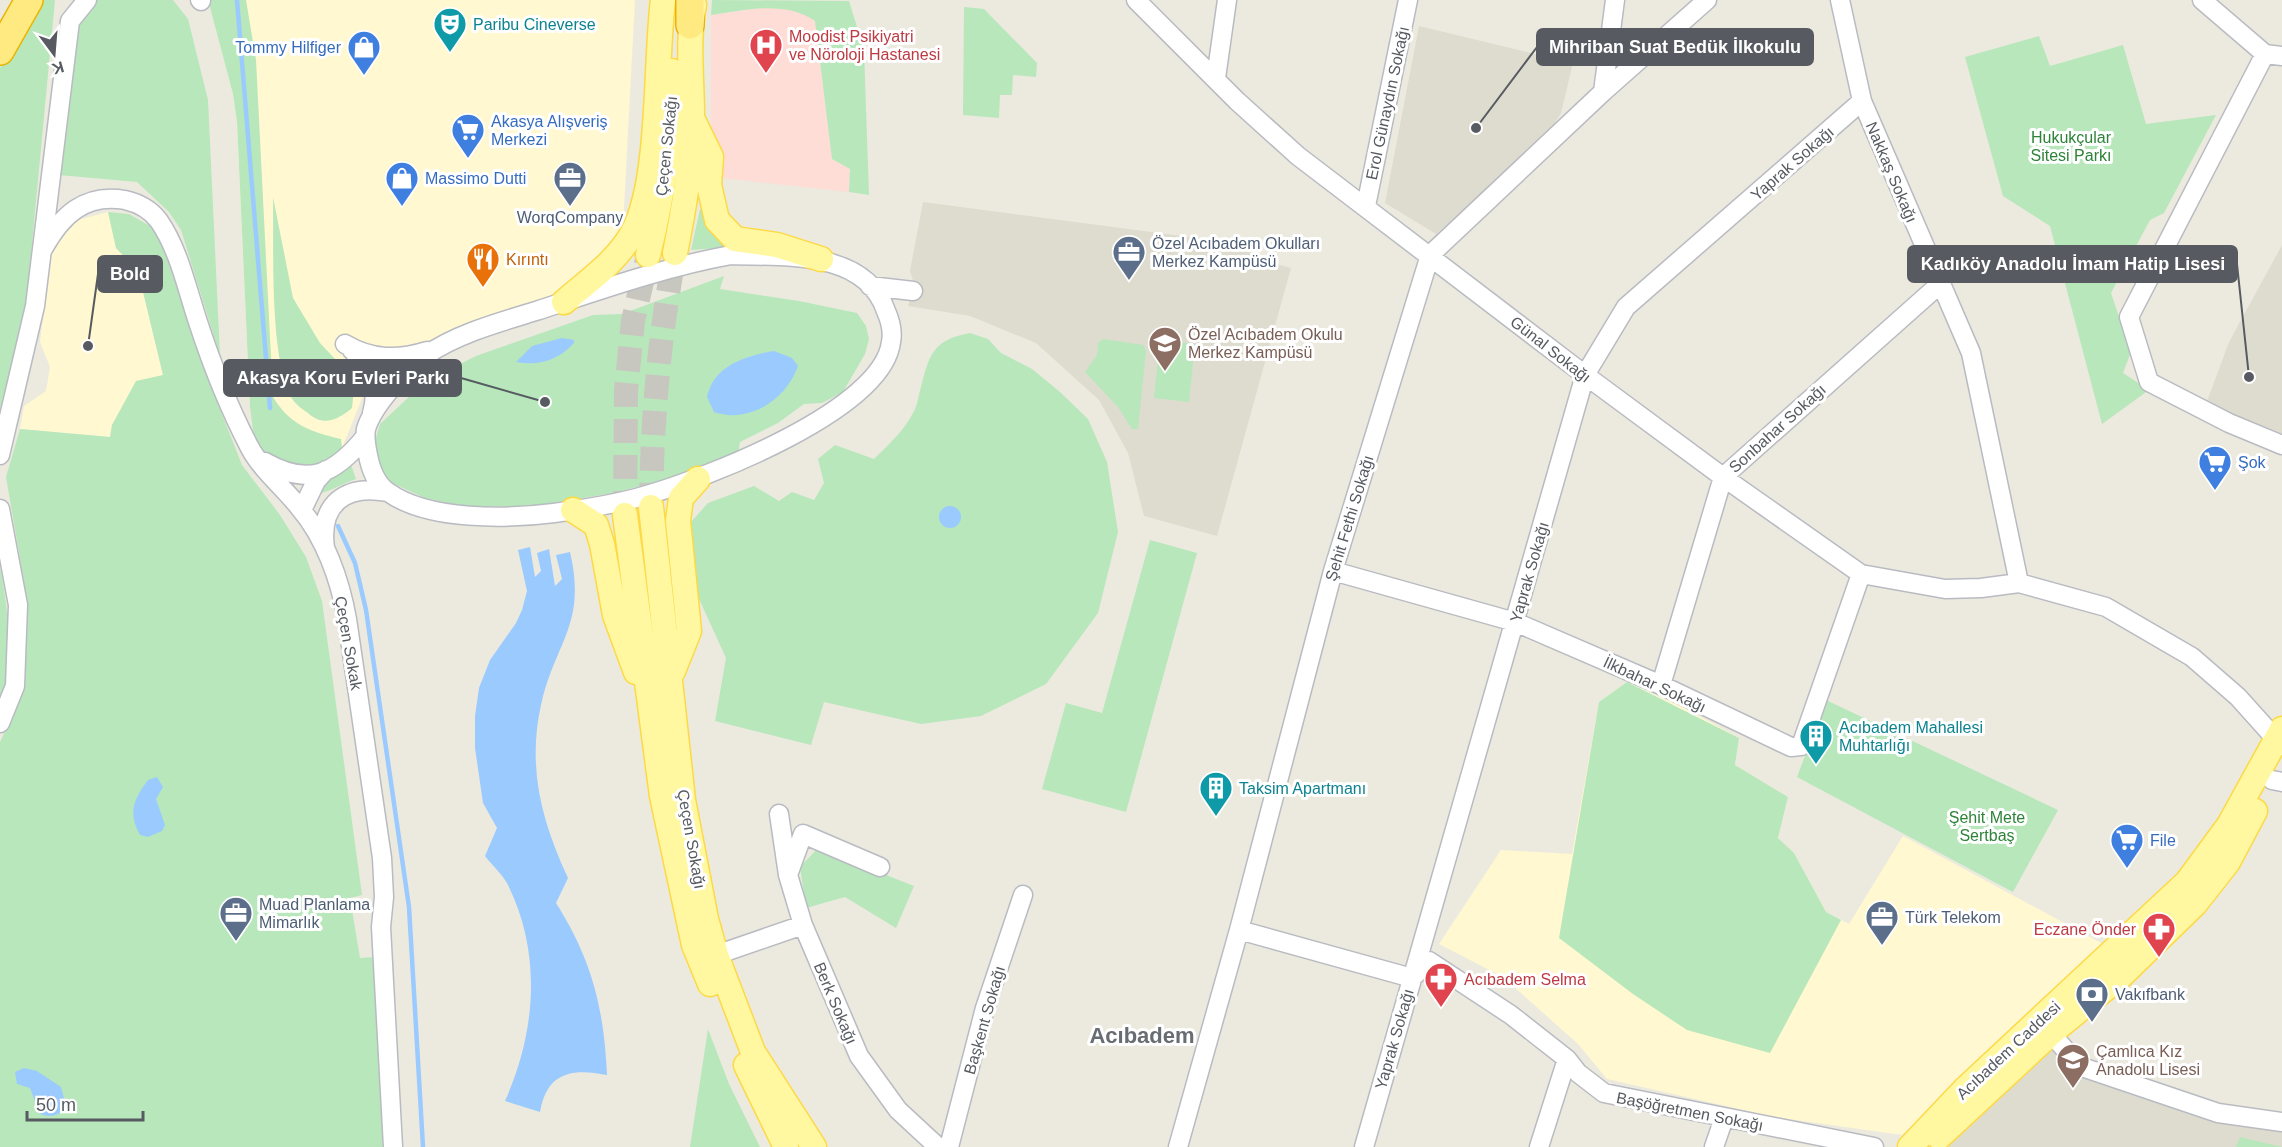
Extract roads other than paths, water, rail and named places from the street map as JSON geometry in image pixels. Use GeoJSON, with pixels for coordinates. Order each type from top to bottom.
{"type":"FeatureCollection","features":[{"type":"Feature","properties":{"kind":"highway"},"geometry":{"type":"LineString","coordinates":[[0,20],[11,0]]}},
{"type":"Feature","properties":{"kind":"highway"},"geometry":{"type":"LineString","coordinates":[[0,51],[29,0]]}},
{"type":"Feature","properties":{"kind":"main road"},"geometry":{"type":"LineString","coordinates":[[564,302],[608,265],[633,233],[640,213],[652,151],[663,0]]}},
{"type":"Feature","properties":{"kind":"main road","name":"Çeçen Sokağı"},"geometry":{"type":"LineString","coordinates":[[648,255],[661,201],[672,121],[672,0]]}},
{"type":"Feature","properties":{"kind":"main road","name":"Çeçen Sokağı"},"geometry":{"type":"LineString","coordinates":[[675,253],[685,205],[692,117],[692,8]]}},
{"type":"Feature","properties":{"kind":"main road"},"geometry":{"type":"LineString","coordinates":[[692,117],[711,157],[709,185],[717,219],[735,239],[777,245],[821,259]]}},
{"type":"Feature","properties":{"kind":"main road"},"geometry":{"type":"LineString","coordinates":[[671,676],[689,631],[678,521],[681,498],[698,479]]}},
{"type":"Feature","properties":{"kind":"main road","name":"Çeçen Sokağı"},"geometry":{"type":"LineString","coordinates":[[651,507],[683,800],[716,955],[753,1052],[814,1147]]}},
{"type":"Feature","properties":{"kind":"main road"},"geometry":{"type":"LineString","coordinates":[[573,510],[596,525],[602,544],[615,615],[651,709]]}},
{"type":"Feature","properties":{"kind":"main road","name":"Çeçen Sokağı"},"geometry":{"type":"LineString","coordinates":[[625,515],[662,796],[694,945],[740,1054],[785,1145]]}},
{"type":"Feature","properties":{"kind":"main road","name":"Acıbadem Caddesi"},"geometry":{"type":"LineString","coordinates":[[1929,1147],[2051,1033],[2121,975],[2195,904],[2228,862],[2278,752]]}},
{"type":"Feature","properties":{"kind":"main road","name":"Acıbadem Caddesi"},"geometry":{"type":"LineString","coordinates":[[1910,1147],[1965,1089],[2187,882],[2278,752]]}},
{"type":"Feature","properties":{"kind":"street"},"geometry":{"type":"LineString","coordinates":[[0,455],[35,306],[70,21],[87,0]]}},
{"type":"Feature","properties":{"kind":"street","name":"Günal Sokağı"},"geometry":{"type":"LineString","coordinates":[[1136,0],[1237,101],[1298,156],[1585,375],[1723,477],[1861,573],[1945,589],[1981,588],[2019,583]]}},
{"type":"Feature","properties":{"kind":"street"},"geometry":{"type":"LineString","coordinates":[[1216,78],[1227,0]]}},
{"type":"Feature","properties":{"kind":"street","name":"Erol Günaydın Sokağı"},"geometry":{"type":"LineString","coordinates":[[1366,206],[1408,0]]}},
{"type":"Feature","properties":{"kind":"street"},"geometry":{"type":"LineString","coordinates":[[1603,92],[1615,0]]}},
{"type":"Feature","properties":{"kind":"street","name":"Şehit Fethi Sokağı"},"geometry":{"type":"LineString","coordinates":[[1178,1147],[1239,930],[1333,571],[1430,255],[1603,92],[1707,0]]}},
{"type":"Feature","properties":{"kind":"street","name":"Nakkaş Sokağı"},"geometry":{"type":"LineString","coordinates":[[1840,0],[1863,101],[1971,353],[2019,583]]}},
{"type":"Feature","properties":{"kind":"street"},"geometry":{"type":"LineString","coordinates":[[2202,0],[2274,55],[2129,317],[2149,382],[2229,423],[2282,445]]}},
{"type":"Feature","properties":{"kind":"street","name":"Yaprak Sokağı"},"geometry":{"type":"LineString","coordinates":[[1364,1147],[1585,375],[1626,307],[1863,101]]}},
{"type":"Feature","properties":{"kind":"street"},"geometry":{"type":"LineString","coordinates":[[50,190],[53,200],[77,208]]}},
{"type":"Feature","properties":{"kind":"street","name":"Çeçen Sokak"},"geometry":{"type":"LineString","coordinates":[[43,249],[57,224],[77,208],[97,200],[121,200],[152,212],[172,245],[212,365],[251,450],[302,510],[325,550],[339,583],[346,610],[382,858],[384,897],[381,927],[393,1147]]}},
{"type":"Feature","properties":{"kind":"street"},"geometry":{"type":"LineString","coordinates":[[251,450],[264,461],[292,474],[308,476],[326,470],[348,458],[365,437],[375,396],[372,379],[364,362],[345,344],[366,354],[384,358],[402,357],[448,344],[564,302],[700,261],[730,255],[821,259],[856,274],[884,303],[889,319],[891,342],[873,375],[860,388],[806,429],[763,453],[698,479],[645,496],[531,516],[468,514],[419,506],[387,492],[360,489],[334,503],[302,510]]}},
{"type":"Feature","properties":{"kind":"street","name":"Sonbahar Sokağı"},"geometry":{"type":"LineString","coordinates":[[1661,685],[1723,477],[1940,284]]}},
{"type":"Feature","properties":{"kind":"street"},"geometry":{"type":"LineString","coordinates":[[870,286],[913,291]]}},
{"type":"Feature","properties":{"kind":"street"},"geometry":{"type":"LineString","coordinates":[[371,419],[386,396],[416,364],[448,344]]}},
{"type":"Feature","properties":{"kind":"street"},"geometry":{"type":"LineString","coordinates":[[365,437],[371,467],[377,481],[387,492]]}},
{"type":"Feature","properties":{"kind":"street"},"geometry":{"type":"LineString","coordinates":[[302,510],[310,491],[326,470]]}},
{"type":"Feature","properties":{"kind":"street"},"geometry":{"type":"LineString","coordinates":[[325,550],[324,526],[327,514],[334,503]]}},
{"type":"Feature","properties":{"kind":"street"},"geometry":{"type":"LineString","coordinates":[[0,509],[18,605],[15,686],[0,723]]}},
{"type":"Feature","properties":{"kind":"street","name":"İlkbahar Sokağı"},"geometry":{"type":"LineString","coordinates":[[1333,571],[1515,622],[1661,685],[1791,747],[1801,746],[1861,573]]}},
{"type":"Feature","properties":{"kind":"street"},"geometry":{"type":"LineString","coordinates":[[2019,583],[2106,607],[2192,657],[2238,697],[2278,752]]}},
{"type":"Feature","properties":{"kind":"street","name":"Berk Sokağı"},"geometry":{"type":"LineString","coordinates":[[779,814],[788,875],[803,924],[859,1056],[898,1110],[938,1147]]}},
{"type":"Feature","properties":{"kind":"street"},"geometry":{"type":"LineString","coordinates":[[788,875],[803,834],[880,867]]}},
{"type":"Feature","properties":{"kind":"street","name":"Başkent Sokağı"},"geometry":{"type":"LineString","coordinates":[[949,1147],[985,1008],[1023,895]]}},
{"type":"Feature","properties":{"kind":"street"},"geometry":{"type":"LineString","coordinates":[[716,955],[803,924]]}},
{"type":"Feature","properties":{"kind":"street"},"geometry":{"type":"LineString","coordinates":[[1239,930],[1412,978]]}},
{"type":"Feature","properties":{"kind":"street","name":"Başöğretmen Sokağı"},"geometry":{"type":"LineString","coordinates":[[1412,978],[1429,962],[1510,1015],[1567,1059],[1578,1073],[1604,1094],[1874,1147]]}},
{"type":"Feature","properties":{"kind":"street"},"geometry":{"type":"LineString","coordinates":[[2051,1033],[2079,1066],[2218,1113],[2282,1122]]}},
{"type":"Feature","properties":{"kind":"street"},"geometry":{"type":"LineString","coordinates":[[1539,1147],[1567,1059]]}},
{"type":"Feature","properties":{"kind":"street"},"geometry":{"type":"LineString","coordinates":[[1714,1147],[1724,1118]]}},
{"type":"Feature","properties":{"kind":"water"},"geometry":{"type":"Polygon","coordinates":[[[562,338],[574,340],[574,343],[555,358],[533,363],[516,362],[532,346],[562,338]]]}},
{"type":"Feature","properties":{"kind":"water"},"geometry":{"type":"Polygon","coordinates":[[[774,351],[792,358],[798,366],[785,389],[775,399],[753,412],[727,415],[714,412],[707,397],[716,377],[742,359],[774,351]]]}},
{"type":"Feature","properties":{"kind":"water"},"geometry":{"type":"Polygon","coordinates":[[[950,506],[960,513],[961,517],[954,527],[950,528],[940,521],[939,517],[946,507],[950,506]]]}},
{"type":"Feature","properties":{"kind":"water"},"geometry":{"type":"Polygon","coordinates":[[[530,547],[535,577],[541,571],[537,553],[549,549],[555,586],[562,579],[556,555],[570,552],[574,577],[575,598],[572,616],[541,705],[537,728],[537,773],[544,815],[568,878],[556,903],[579,944],[594,985],[603,1028],[607,1075],[583,1072],[563,1076],[548,1088],[540,1112],[505,1101],[515,1075],[529,1021],[530,965],[519,911],[506,881],[485,856],[497,828],[483,803],[475,748],[475,716],[479,688],[490,660],[516,623],[522,610],[527,591],[518,550],[530,547]]]}},
{"type":"Feature","properties":{"kind":"water"},"geometry":{"type":"Polygon","coordinates":[[[157,777],[163,787],[156,799],[165,825],[162,831],[148,837],[140,835],[133,813],[136,800],[148,780],[157,777]]]}},
{"type":"Feature","properties":{"kind":"water"},"geometry":{"type":"Polygon","coordinates":[[[24,1068],[37,1071],[61,1087],[66,1106],[61,1112],[51,1116],[40,1114],[30,1088],[17,1084],[15,1072],[24,1068]]]}},
{"type":"Feature","properties":{"kind":"waterway"},"geometry":{"type":"LineString","coordinates":[[237,0],[270,408]]}},
{"type":"Feature","properties":{"kind":"waterway"},"geometry":{"type":"LineString","coordinates":[[338,526],[355,563],[366,610],[409,907],[423,1147]]}},
{"type":"Feature","properties":{"kind":"tunnel"},"geometry":{"type":"LineString","coordinates":[[651,507],[657,379],[675,253]]}},
{"type":"Feature","properties":{"kind":"tunnel"},"geometry":{"type":"LineString","coordinates":[[625,515],[626,390],[633,321],[648,255]]}},
{"type":"Feature","properties":{"kind":"place","name":"Paribu Cineverse"},"geometry":{"type":"Point","coordinates":[450,53]}},
{"type":"Feature","properties":{"kind":"place","name":"Moodist Psikiyatri ve Nöroloji Hastanesi"},"geometry":{"type":"Point","coordinates":[766,74]}},
{"type":"Feature","properties":{"kind":"place","name":"Tommy Hilfiger"},"geometry":{"type":"Point","coordinates":[364,76]}},
{"type":"Feature","properties":{"kind":"place","name":"Mihriban Suat Bedük İlkokulu"},"geometry":{"type":"Point","coordinates":[1476,128]}},
{"type":"Feature","properties":{"kind":"place","name":"Akasya Alışveriş Merkezi"},"geometry":{"type":"Point","coordinates":[468,159]}},
{"type":"Feature","properties":{"kind":"place","name":"Massimo Dutti"},"geometry":{"type":"Point","coordinates":[402,207]}},
{"type":"Feature","properties":{"kind":"place","name":"WorqCompany"},"geometry":{"type":"Point","coordinates":[570,207]}},
{"type":"Feature","properties":{"kind":"place","name":"Özel Acıbadem Okulları Merkez Kampüsü"},"geometry":{"type":"Point","coordinates":[1129,281]}},
{"type":"Feature","properties":{"kind":"place","name":"Kırıntı"},"geometry":{"type":"Point","coordinates":[483,288]}},
{"type":"Feature","properties":{"kind":"place","name":"Bold"},"geometry":{"type":"Point","coordinates":[88,346]}},
{"type":"Feature","properties":{"kind":"place","name":"Özel Acıbadem Okulu Merkez Kampüsü"},"geometry":{"type":"Point","coordinates":[1165,372]}},
{"type":"Feature","properties":{"kind":"place","name":"Kadıköy Anadolu İmam Hatip Lisesi"},"geometry":{"type":"Point","coordinates":[2249,377]}},
{"type":"Feature","properties":{"kind":"place","name":"Akasya Koru Evleri Parkı"},"geometry":{"type":"Point","coordinates":[545,402]}},
{"type":"Feature","properties":{"kind":"place","name":"Şok"},"geometry":{"type":"Point","coordinates":[2215,491]}},
{"type":"Feature","properties":{"kind":"place","name":"Acıbadem Mahallesi Muhtarlığı"},"geometry":{"type":"Point","coordinates":[1816,765]}},
{"type":"Feature","properties":{"kind":"place","name":"Taksim Apartmanı"},"geometry":{"type":"Point","coordinates":[1216,817]}},
{"type":"Feature","properties":{"kind":"place","name":"File"},"geometry":{"type":"Point","coordinates":[2127,869]}},
{"type":"Feature","properties":{"kind":"place","name":"Muad Planlama Mimarlık"},"geometry":{"type":"Point","coordinates":[236,942]}},
{"type":"Feature","properties":{"kind":"place","name":"Türk Telekom"},"geometry":{"type":"Point","coordinates":[1882,946]}},
{"type":"Feature","properties":{"kind":"place","name":"Eczane Önder"},"geometry":{"type":"Point","coordinates":[2159,958]}},
{"type":"Feature","properties":{"kind":"place","name":"Acıbadem Selma"},"geometry":{"type":"Point","coordinates":[1441,1008]}},
{"type":"Feature","properties":{"kind":"place","name":"Vakıfbank"},"geometry":{"type":"Point","coordinates":[2092,1023]}},
{"type":"Feature","properties":{"kind":"place","name":"Çamlıca Kız Anadolu Lisesi"},"geometry":{"type":"Point","coordinates":[2073,1089]}},
{"type":"Feature","properties":{"kind":"district","name":"Acıbadem"},"geometry":{"type":"Point","coordinates":[1142,1035]}},
{"type":"Feature","properties":{"kind":"park label","name":"Hukukçular Sitesi Parkı"},"geometry":{"type":"Point","coordinates":[2071,146]}},
{"type":"Feature","properties":{"kind":"park label","name":"Şehit Mete Sertbaş"},"geometry":{"type":"Point","coordinates":[1987,826]}}]}
